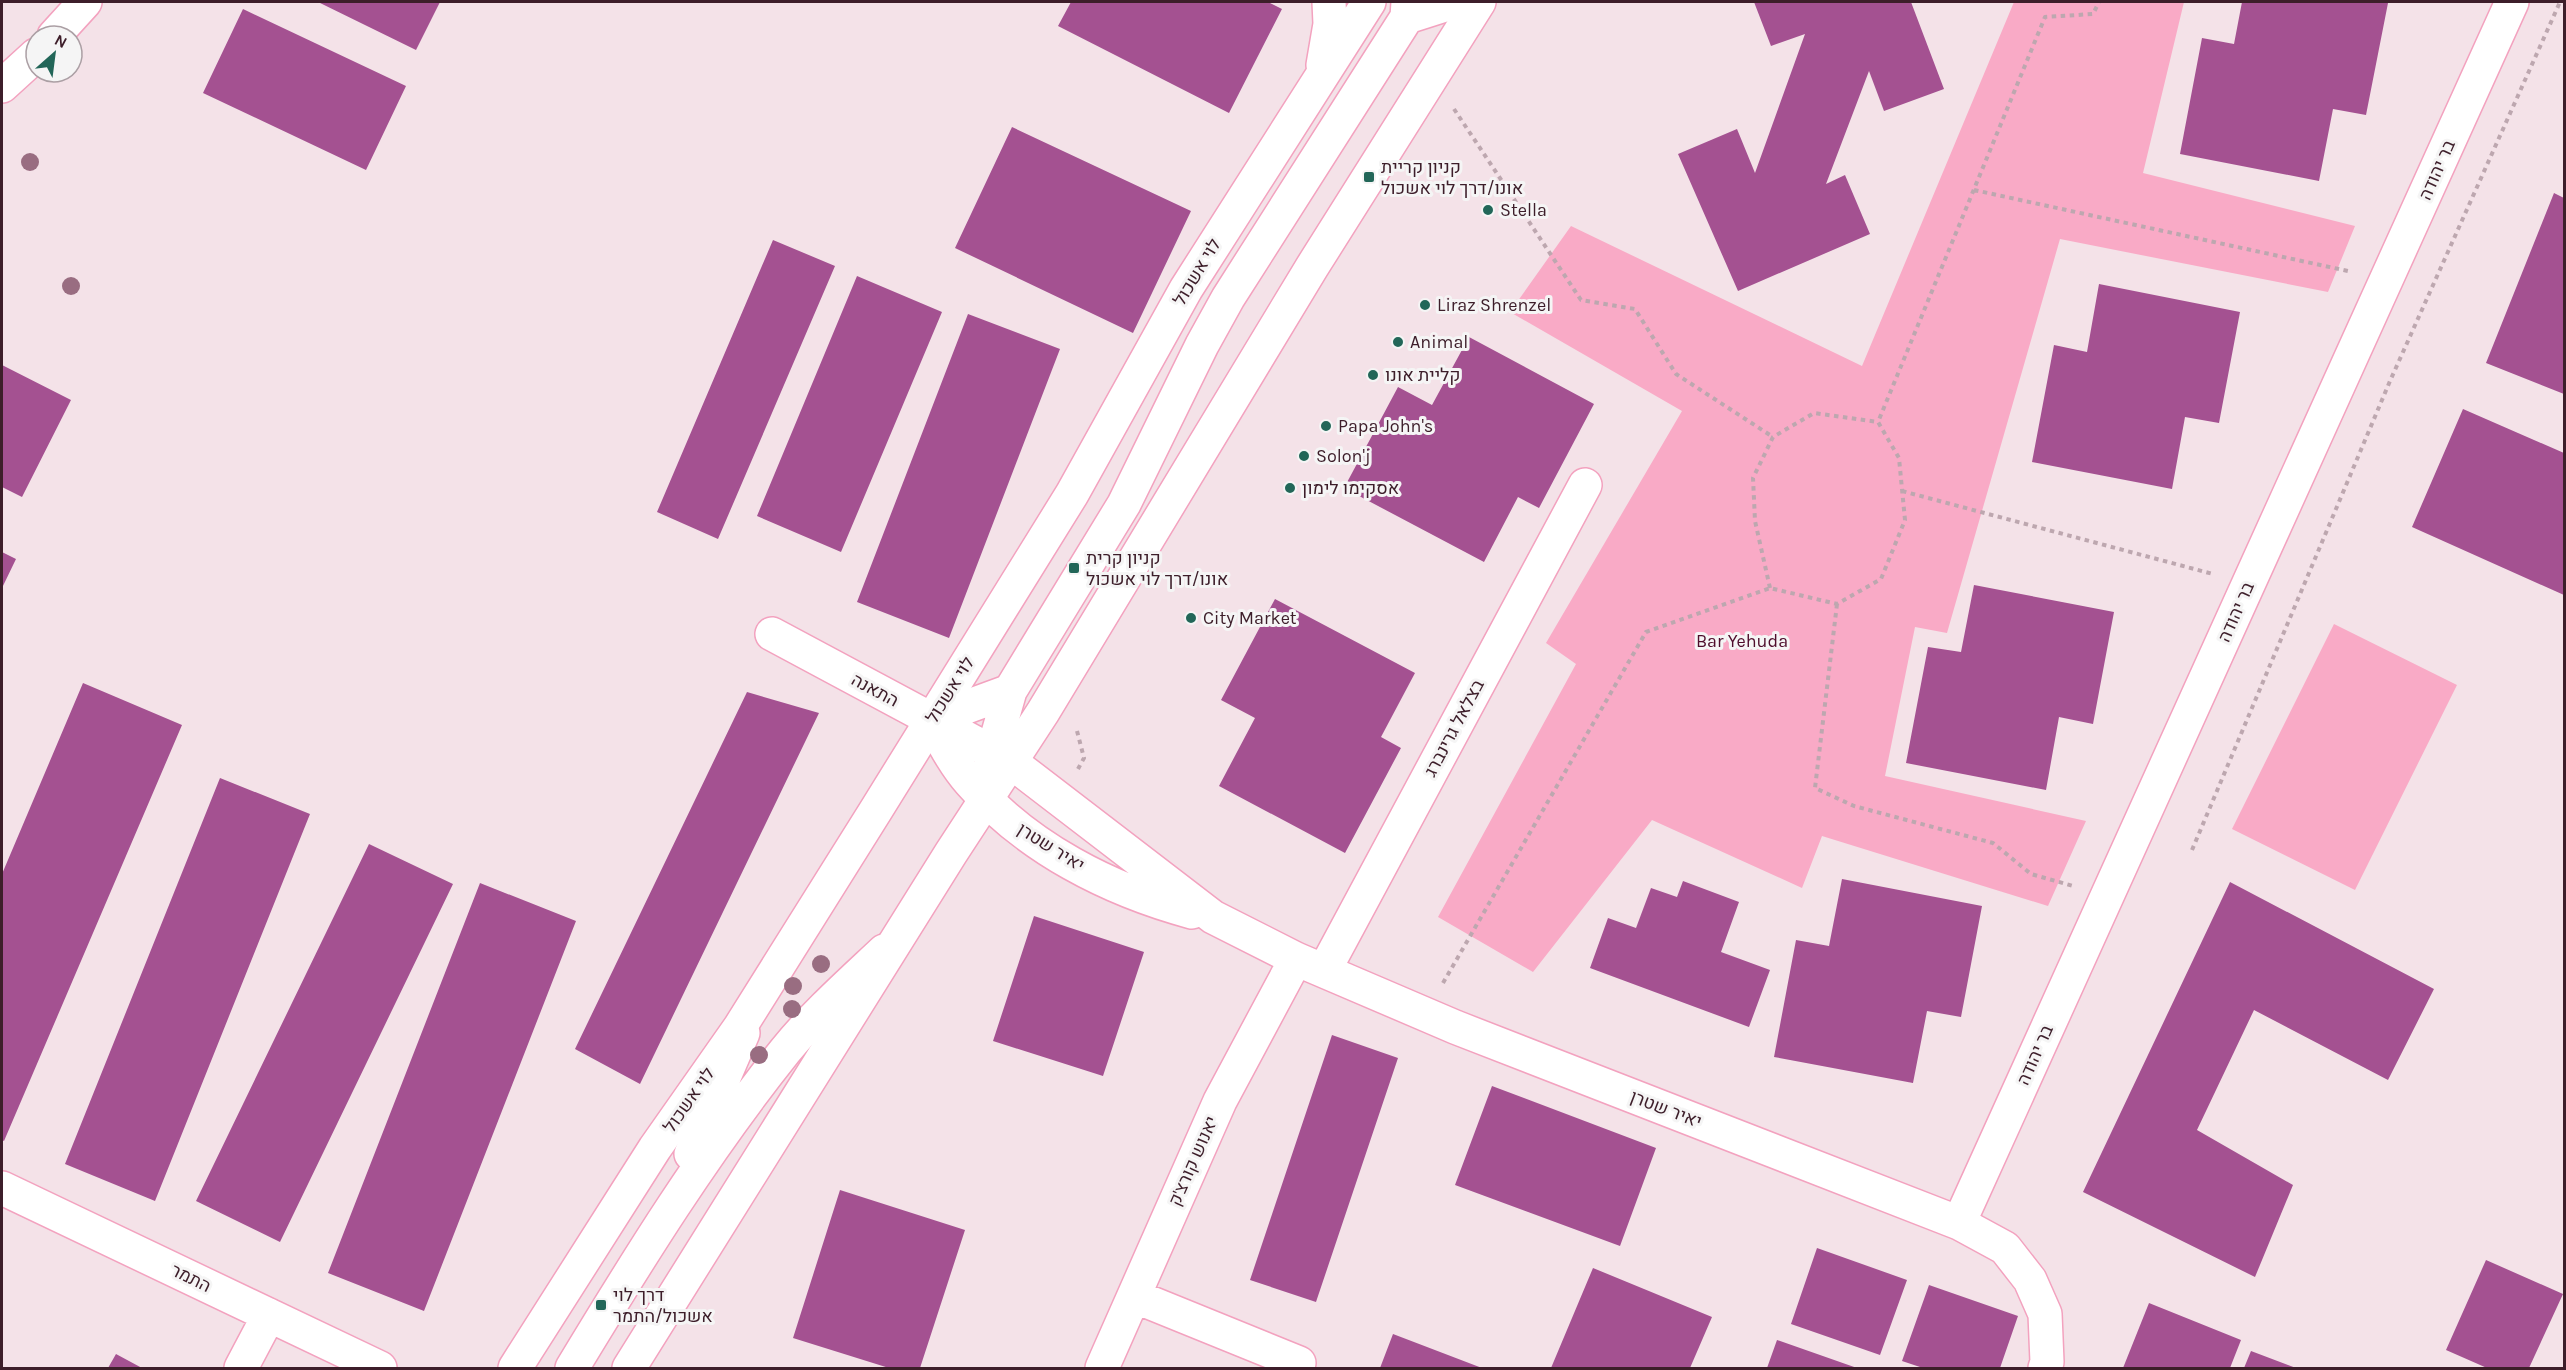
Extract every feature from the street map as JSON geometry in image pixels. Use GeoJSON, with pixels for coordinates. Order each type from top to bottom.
{"type":"FeatureCollection","features":[{"type":"Feature","properties":{"kind":"street"},"geometry":{"type":"LineString","coordinates":[[65,24],[85,2]]}},
{"type":"Feature","properties":{"kind":"street"},"geometry":{"type":"LineString","coordinates":[[1316,86],[1328,45],[1329,2]]}},
{"type":"Feature","properties":{"kind":"street","name":"לוי אשכול"},"geometry":{"type":"LineString","coordinates":[[515,1368],[655,1148],[757,1000],[1072,494],[1186,289],[1369,2]]}},
{"type":"Feature","properties":{"kind":"street"},"geometry":{"type":"LineString","coordinates":[[1002,757],[1010,691],[1124,504],[1202,345],[1228,298],[1407,9],[1454,2]]}},
{"type":"Feature","properties":{"kind":"street"},"geometry":{"type":"LineString","coordinates":[[629,1368],[986,799],[1002,757],[1188,476],[1312,267],[1479,2]]}},
{"type":"Feature","properties":{"kind":"street","name":"בר יהודה"},"geometry":{"type":"LineString","coordinates":[[1959,1223],[2512,2]]}},
{"type":"Feature","properties":{"kind":"street"},"geometry":{"type":"LineString","coordinates":[[2,86],[24,66]]}},
{"type":"Feature","properties":{"kind":"street","name":"בצלאל גרינברג"},"geometry":{"type":"LineString","coordinates":[[1310,965],[1585,485]]}},
{"type":"Feature","properties":{"kind":"street","name":"התאנה"},"geometry":{"type":"LineString","coordinates":[[772,634],[1002,757]]}},
{"type":"Feature","properties":{"kind":"street"},"geometry":{"type":"LineString","coordinates":[[931,720],[1010,691]]}},
{"type":"Feature","properties":{"kind":"street","name":"יאיר שטרן"},"geometry":{"type":"LineString","coordinates":[[931,720],[955,762],[986,799],[1034,840],[1109,882],[1168,905],[1213,917]]}},
{"type":"Feature","properties":{"kind":"street","name":"יאיר שטרן"},"geometry":{"type":"LineString","coordinates":[[1002,757],[1213,917],[1310,965],[1425,1014],[1959,1223],[2005,1248],[2030,1280],[2045,1314],[2046,1365]]}},
{"type":"Feature","properties":{"kind":"street"},"geometry":{"type":"LineString","coordinates":[[572,1368],[648,1242],[744,1105],[786,1050],[826,1005],[896,940]]}},
{"type":"Feature","properties":{"kind":"street","name":"יאנוש קורצ'ק"},"geometry":{"type":"LineString","coordinates":[[1102,1368],[1220,1101],[1310,965]]}},
{"type":"Feature","properties":{"kind":"street"},"geometry":{"type":"LineString","coordinates":[[648,1242],[715,1103],[757,1000]]}},
{"type":"Feature","properties":{"kind":"street","name":"התמר"},"geometry":{"type":"LineString","coordinates":[[2,1188],[380,1368]]}},
{"type":"Feature","properties":{"kind":"street"},"geometry":{"type":"LineString","coordinates":[[1134,1296],[1299,1363]]}},
{"type":"Feature","properties":{"kind":"street"},"geometry":{"type":"LineString","coordinates":[[241,1368],[269,1315]]}},
{"type":"Feature","properties":{"kind":"path"},"geometry":{"type":"LineString","coordinates":[[1878,422],[2045,17],[2093,14],[2099,2]]}},
{"type":"Feature","properties":{"kind":"path"},"geometry":{"type":"LineString","coordinates":[[2192,850],[2390,381],[2560,2]]}},
{"type":"Feature","properties":{"kind":"path"},"geometry":{"type":"LineString","coordinates":[[1452,106],[1581,300],[1635,309],[1676,374],[1773,437]]}},
{"type":"Feature","properties":{"kind":"path"},"geometry":{"type":"LineString","coordinates":[[1974,190],[2387,279]]}},
{"type":"Feature","properties":{"kind":"path"},"geometry":{"type":"LineString","coordinates":[[1770,588],[1755,521],[1753,477],[1773,437],[1814,413],[1878,422]]}},
{"type":"Feature","properties":{"kind":"path"},"geometry":{"type":"LineString","coordinates":[[1425,1014],[1646,632],[1770,588],[1837,604],[1881,579],[1905,520],[1899,458],[1878,422]]}},
{"type":"Feature","properties":{"kind":"path"},"geometry":{"type":"LineString","coordinates":[[1902,491],[2249,584]]}},
{"type":"Feature","properties":{"kind":"path"},"geometry":{"type":"LineString","coordinates":[[1837,604],[1815,788],[1854,806],[1992,843],[2031,874],[2107,896]]}},
{"type":"Feature","properties":{"kind":"green space","name":"Bar Yehuda"},"geometry":{"type":"Polygon","coordinates":[[[2014,2],[2184,2],[2143,173],[2355,226],[2328,292],[2060,239],[1947,633],[1915,627],[1885,776],[2086,821],[2048,906],[1822,836],[1802,888],[1652,820],[1533,972],[1438,917],[1576,664],[1546,643],[1682,411],[1510,312],[1571,226],[1862,366],[2014,2]]]}},
{"type":"Feature","properties":{"kind":"green space"},"geometry":{"type":"Polygon","coordinates":[[[2334,624],[2457,685],[2355,890],[2232,829],[2334,624]]]}},
{"type":"Feature","properties":{"kind":"building"},"geometry":{"type":"Polygon","coordinates":[[[318,2],[440,2],[416,50],[318,2]]]}},
{"type":"Feature","properties":{"kind":"building"},"geometry":{"type":"Polygon","coordinates":[[[1071,2],[1268,2],[1282,9],[1229,113],[1058,26],[1071,2]]]}},
{"type":"Feature","properties":{"kind":"building"},"geometry":{"type":"Polygon","coordinates":[[[1754,2],[1911,2],[1944,89],[1884,111],[1869,71],[1826,184],[1845,175],[1870,234],[1738,291],[1678,154],[1737,129],[1755,173],[1805,34],[1771,46],[1754,2]]]}},
{"type":"Feature","properties":{"kind":"building"},"geometry":{"type":"Polygon","coordinates":[[[2242,2],[2388,3],[2366,115],[2333,109],[2319,181],[2180,154],[2202,38],[2234,44],[2242,2]]]}},
{"type":"Feature","properties":{"kind":"building"},"geometry":{"type":"Polygon","coordinates":[[[243,9],[406,86],[366,170],[203,93],[243,9]]]}},
{"type":"Feature","properties":{"kind":"building"},"geometry":{"type":"Polygon","coordinates":[[[1012,127],[1191,211],[1133,333],[955,248],[1012,127]]]}},
{"type":"Feature","properties":{"kind":"building"},"geometry":{"type":"Polygon","coordinates":[[[2554,193],[2564,198],[2564,394],[2486,363],[2554,193]]]}},
{"type":"Feature","properties":{"kind":"building"},"geometry":{"type":"Polygon","coordinates":[[[773,240],[835,266],[718,539],[657,512],[773,240]]]}},
{"type":"Feature","properties":{"kind":"building"},"geometry":{"type":"Polygon","coordinates":[[[857,276],[942,312],[841,552],[757,516],[857,276]]]}},
{"type":"Feature","properties":{"kind":"building"},"geometry":{"type":"Polygon","coordinates":[[[2099,284],[2240,312],[2219,423],[2185,417],[2172,489],[2032,462],[2054,345],[2087,352],[2099,284]]]}},
{"type":"Feature","properties":{"kind":"building"},"geometry":{"type":"Polygon","coordinates":[[[968,314],[1060,349],[949,638],[857,602],[968,314]]]}},
{"type":"Feature","properties":{"kind":"building"},"geometry":{"type":"Polygon","coordinates":[[[1469,337],[1594,404],[1539,508],[1518,497],[1484,562],[1344,488],[1398,387],[1432,405],[1469,337]]]}},
{"type":"Feature","properties":{"kind":"building"},"geometry":{"type":"Polygon","coordinates":[[[2,365],[71,400],[22,497],[2,487],[2,365]]]}},
{"type":"Feature","properties":{"kind":"building"},"geometry":{"type":"Polygon","coordinates":[[[2463,409],[2564,453],[2564,595],[2412,527],[2463,409]]]}},
{"type":"Feature","properties":{"kind":"building"},"geometry":{"type":"Polygon","coordinates":[[[2,552],[16,559],[2,588],[2,552]]]}},
{"type":"Feature","properties":{"kind":"building"},"geometry":{"type":"Polygon","coordinates":[[[1974,585],[2114,612],[2093,724],[2059,717],[2046,790],[1906,763],[1928,647],[1961,652],[1974,585]]]}},
{"type":"Feature","properties":{"kind":"building"},"geometry":{"type":"Polygon","coordinates":[[[1275,599],[1415,673],[1381,737],[1401,748],[1345,853],[1219,786],[1255,718],[1221,700],[1275,599]]]}},
{"type":"Feature","properties":{"kind":"building"},"geometry":{"type":"Polygon","coordinates":[[[83,683],[182,725],[4,1141],[2,1140],[2,874],[83,683]]]}},
{"type":"Feature","properties":{"kind":"building"},"geometry":{"type":"Polygon","coordinates":[[[747,692],[819,713],[640,1084],[575,1049],[747,692]]]}},
{"type":"Feature","properties":{"kind":"building"},"geometry":{"type":"Polygon","coordinates":[[[220,778],[310,814],[155,1201],[65,1164],[220,778]]]}},
{"type":"Feature","properties":{"kind":"building"},"geometry":{"type":"Polygon","coordinates":[[[369,844],[453,884],[280,1242],[196,1201],[369,844]]]}},
{"type":"Feature","properties":{"kind":"building"},"geometry":{"type":"Polygon","coordinates":[[[1842,879],[1982,906],[1961,1017],[1927,1011],[1913,1083],[1774,1057],[1796,940],[1829,946],[1842,879]]]}},
{"type":"Feature","properties":{"kind":"building"},"geometry":{"type":"Polygon","coordinates":[[[1683,881],[1739,902],[1721,952],[1770,970],[1749,1027],[1590,968],[1608,918],[1636,928],[1651,888],[1677,897],[1683,881]]]}},
{"type":"Feature","properties":{"kind":"building"},"geometry":{"type":"Polygon","coordinates":[[[2230,882],[2434,989],[2388,1080],[2254,1010],[2197,1130],[2293,1185],[2255,1277],[2083,1192],[2230,882]]]}},
{"type":"Feature","properties":{"kind":"building"},"geometry":{"type":"Polygon","coordinates":[[[480,883],[576,921],[424,1311],[328,1273],[480,883]]]}},
{"type":"Feature","properties":{"kind":"building"},"geometry":{"type":"Polygon","coordinates":[[[1034,916],[1144,952],[1103,1076],[993,1041],[1034,916]]]}},
{"type":"Feature","properties":{"kind":"building"},"geometry":{"type":"Polygon","coordinates":[[[1332,1035],[1398,1058],[1316,1302],[1250,1280],[1332,1035]]]}},
{"type":"Feature","properties":{"kind":"building"},"geometry":{"type":"Polygon","coordinates":[[[1492,1086],[1656,1148],[1620,1246],[1455,1185],[1492,1086]]]}},
{"type":"Feature","properties":{"kind":"building"},"geometry":{"type":"Polygon","coordinates":[[[840,1190],[965,1230],[920,1368],[889,1368],[793,1338],[840,1190]]]}},
{"type":"Feature","properties":{"kind":"building"},"geometry":{"type":"Polygon","coordinates":[[[1817,1248],[1907,1280],[1880,1355],[1791,1324],[1817,1248]]]}},
{"type":"Feature","properties":{"kind":"building"},"geometry":{"type":"Polygon","coordinates":[[[2486,1260],[2563,1294],[2529,1368],[2487,1368],[2446,1350],[2486,1260]]]}},
{"type":"Feature","properties":{"kind":"building"},"geometry":{"type":"Polygon","coordinates":[[[1593,1268],[1712,1317],[1690,1368],[1551,1368],[1593,1268]]]}},
{"type":"Feature","properties":{"kind":"building"},"geometry":{"type":"Polygon","coordinates":[[[1929,1285],[2018,1316],[2000,1368],[1923,1368],[1902,1361],[1929,1285]]]}},
{"type":"Feature","properties":{"kind":"building"},"geometry":{"type":"Polygon","coordinates":[[[2149,1303],[2241,1340],[2230,1368],[2123,1368],[2149,1303]]]}},
{"type":"Feature","properties":{"kind":"building"},"geometry":{"type":"Polygon","coordinates":[[[1393,1334],[1482,1368],[1380,1368],[1393,1334]]]}},
{"type":"Feature","properties":{"kind":"building"},"geometry":{"type":"Polygon","coordinates":[[[1777,1340],[1857,1368],[1767,1368],[1777,1340]]]}},
{"type":"Feature","properties":{"kind":"building"},"geometry":{"type":"Polygon","coordinates":[[[2251,1351],[2296,1368],[2244,1368],[2251,1351]]]}},
{"type":"Feature","properties":{"kind":"building"},"geometry":{"type":"Polygon","coordinates":[[[116,1354],[142,1368],[108,1368],[116,1354]]]}},
{"type":"Feature","properties":{"kind":"place","name":"קניון קריית אונו/דרך לוי אשכול"},"geometry":{"type":"Point","coordinates":[1369,177]}},
{"type":"Feature","properties":{"kind":"place","name":"Stella"},"geometry":{"type":"Point","coordinates":[1488,210]}},
{"type":"Feature","properties":{"kind":"place","name":"Liraz Shrenzel"},"geometry":{"type":"Point","coordinates":[1425,305]}},
{"type":"Feature","properties":{"kind":"place","name":"Animal"},"geometry":{"type":"Point","coordinates":[1398,342]}},
{"type":"Feature","properties":{"kind":"place","name":"קליית אונו"},"geometry":{"type":"Point","coordinates":[1373,375]}},
{"type":"Feature","properties":{"kind":"place","name":"Papa John's"},"geometry":{"type":"Point","coordinates":[1326,426]}},
{"type":"Feature","properties":{"kind":"place","name":"Solon'j"},"geometry":{"type":"Point","coordinates":[1304,456]}},
{"type":"Feature","properties":{"kind":"place","name":"אסקימו לימון"},"geometry":{"type":"Point","coordinates":[1290,488]}},
{"type":"Feature","properties":{"kind":"place","name":"קניון קרית אונו/דרך לוי אשכול"},"geometry":{"type":"Point","coordinates":[1074,568]}},
{"type":"Feature","properties":{"kind":"place","name":"City Market"},"geometry":{"type":"Point","coordinates":[1191,618]}},
{"type":"Feature","properties":{"kind":"place","name":"דרך לוי אשכול/התמר"},"geometry":{"type":"Point","coordinates":[601,1305]}}]}
